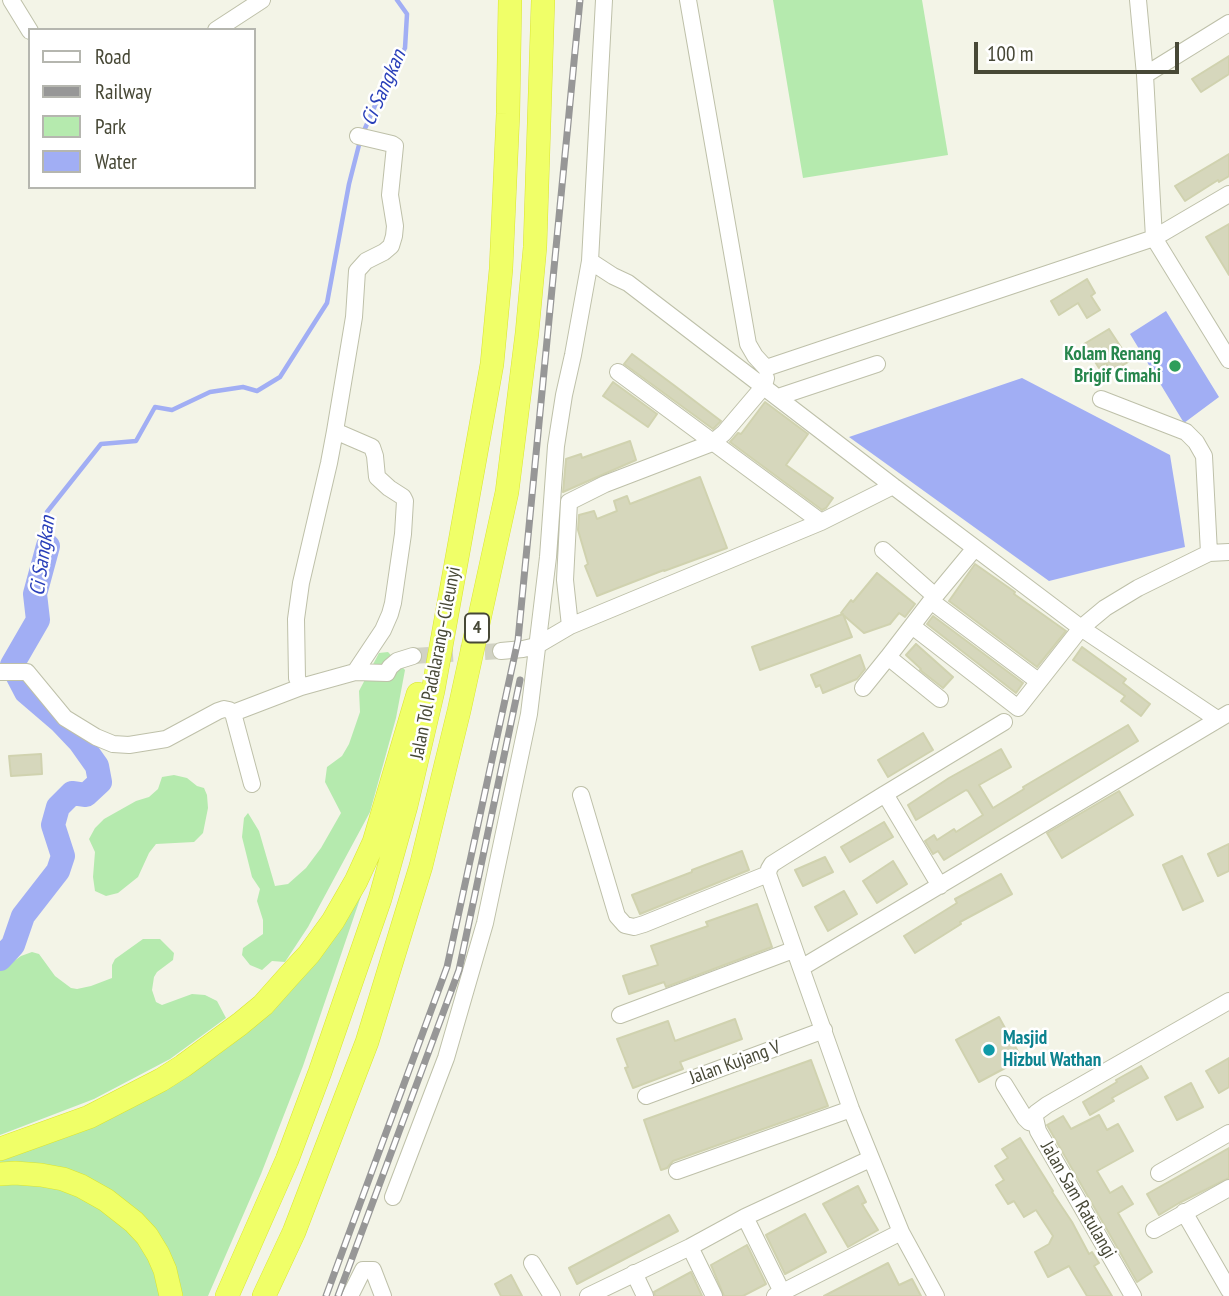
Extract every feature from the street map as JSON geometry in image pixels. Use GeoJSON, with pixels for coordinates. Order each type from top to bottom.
{"type":"FeatureCollection","features":[{"type":"Feature","properties":{"kind":"highway","name":"Jalan Tol Padalarang–Cileunyi"},"geometry":{"type":"LineString","coordinates":[[227,1296],[287,1160],[380,899],[406,806],[433,691],[492,363],[502,256],[510,0]]}},
{"type":"Feature","properties":{"kind":"highway","name":"Jalan Tol Padalarang–Cileunyi"},"geometry":{"type":"LineString","coordinates":[[264,1296],[294,1232],[367,1042],[421,866],[507,492],[535,247],[543,0]]}},
{"type":"Feature","properties":{"kind":"highway"},"geometry":{"type":"LineString","coordinates":[[0,1149],[89,1116],[161,1080],[255,1011],[309,954],[339,911],[374,842],[453,579]]}},
{"type":"Feature","properties":{"kind":"highway"},"geometry":{"type":"LineString","coordinates":[[0,1174],[41,1175],[63,1179],[106,1200],[147,1236],[165,1270],[171,1296]]}},
{"type":"Feature","properties":{"kind":"highway"},"geometry":{"type":"LineString","coordinates":[[276,1296],[294,1232]]}},
{"type":"Feature","properties":{"kind":"street"},"geometry":{"type":"LineString","coordinates":[[11,0],[28,28]]}},
{"type":"Feature","properties":{"kind":"street"},"geometry":{"type":"LineString","coordinates":[[219,28],[262,0]]}},
{"type":"Feature","properties":{"kind":"street"},"geometry":{"type":"LineString","coordinates":[[393,1196],[446,1058],[485,923],[528,714],[548,557],[556,446],[590,261],[604,0]]}},
{"type":"Feature","properties":{"kind":"street"},"geometry":{"type":"LineString","coordinates":[[570,626],[565,580],[569,502],[605,484],[712,443],[724,433],[764,386],[766,368],[748,344],[688,0]]}},
{"type":"Feature","properties":{"kind":"street"},"geometry":{"type":"LineString","coordinates":[[1138,0],[1154,237],[1229,360]]}},
{"type":"Feature","properties":{"kind":"street"},"geometry":{"type":"LineString","coordinates":[[1145,75],[1229,23]]}},
{"type":"Feature","properties":{"kind":"street"},"geometry":{"type":"LineString","coordinates":[[301,687],[297,677],[296,620],[301,583],[335,431],[354,317],[357,271],[366,261],[391,246],[394,236],[390,195],[395,146],[362,137]]}},
{"type":"Feature","properties":{"kind":"street"},"geometry":{"type":"LineString","coordinates":[[766,368],[1154,237],[1229,194]]}},
{"type":"Feature","properties":{"kind":"street"},"geometry":{"type":"LineString","coordinates":[[590,261],[628,283],[1081,628],[1223,716],[801,968]]}},
{"type":"Feature","properties":{"kind":"street"},"geometry":{"type":"LineString","coordinates":[[778,397],[877,364]]}},
{"type":"Feature","properties":{"kind":"street"},"geometry":{"type":"LineString","coordinates":[[618,372],[821,522]]}},
{"type":"Feature","properties":{"kind":"street"},"geometry":{"type":"LineString","coordinates":[[1101,399],[1186,432],[1196,442],[1204,456],[1209,553]]}},
{"type":"Feature","properties":{"kind":"street"},"geometry":{"type":"LineString","coordinates":[[335,431],[372,447],[377,477],[405,501],[403,534],[390,614],[383,630],[355,672]]}},
{"type":"Feature","properties":{"kind":"street"},"geometry":{"type":"LineString","coordinates":[[501,651],[536,646],[570,626],[821,522],[892,486]]}},
{"type":"Feature","properties":{"kind":"street"},"geometry":{"type":"LineString","coordinates":[[863,688],[975,548]]}},
{"type":"Feature","properties":{"kind":"street"},"geometry":{"type":"LineString","coordinates":[[883,550],[933,598],[1038,681]]}},
{"type":"Feature","properties":{"kind":"street"},"geometry":{"type":"LineString","coordinates":[[912,626],[1018,708],[1081,628],[1105,608],[1138,587],[1209,553],[1229,552]]}},
{"type":"Feature","properties":{"kind":"street"},"geometry":{"type":"LineString","coordinates":[[233,713],[301,687],[355,672],[387,673],[397,661],[413,656]]}},
{"type":"Feature","properties":{"kind":"street"},"geometry":{"type":"LineString","coordinates":[[888,657],[940,699]]}},
{"type":"Feature","properties":{"kind":"street"},"geometry":{"type":"LineString","coordinates":[[1,672],[27,672],[65,718],[113,744],[129,746],[166,739],[218,711],[229,710],[233,713],[253,784]]}},
{"type":"Feature","properties":{"kind":"street"},"geometry":{"type":"LineString","coordinates":[[936,1296],[901,1232],[870,1159],[768,874],[772,864],[1004,722]]}},
{"type":"Feature","properties":{"kind":"street"},"geometry":{"type":"LineString","coordinates":[[885,794],[940,886]]}},
{"type":"Feature","properties":{"kind":"street"},"geometry":{"type":"LineString","coordinates":[[581,795],[617,916],[625,925],[634,927],[644,924],[768,874]]}},
{"type":"Feature","properties":{"kind":"street"},"geometry":{"type":"LineString","coordinates":[[620,1015],[793,950]]}},
{"type":"Feature","properties":{"kind":"street","name":"Jalan Sam Ratulangi"},"geometry":{"type":"LineString","coordinates":[[1133,1296],[1038,1131],[1036,1113],[1229,1001]]}},
{"type":"Feature","properties":{"kind":"street","name":"Jalan Kujang V"},"geometry":{"type":"LineString","coordinates":[[646,1096],[824,1030]]}},
{"type":"Feature","properties":{"kind":"street"},"geometry":{"type":"LineString","coordinates":[[1004,1084],[1025,1118],[1036,1124]]}},
{"type":"Feature","properties":{"kind":"street"},"geometry":{"type":"LineString","coordinates":[[677,1171],[851,1109]]}},
{"type":"Feature","properties":{"kind":"street"},"geometry":{"type":"LineString","coordinates":[[1159,1173],[1229,1133]]}},
{"type":"Feature","properties":{"kind":"street"},"geometry":{"type":"LineString","coordinates":[[588,1296],[745,1217],[870,1159]]}},
{"type":"Feature","properties":{"kind":"street"},"geometry":{"type":"LineString","coordinates":[[1154,1230],[1229,1188]]}},
{"type":"Feature","properties":{"kind":"street"},"geometry":{"type":"LineString","coordinates":[[1184,1212],[1229,1290]]}},
{"type":"Feature","properties":{"kind":"street"},"geometry":{"type":"LineString","coordinates":[[745,1217],[780,1295],[901,1232]]}},
{"type":"Feature","properties":{"kind":"street"},"geometry":{"type":"LineString","coordinates":[[690,1247],[714,1296]]}},
{"type":"Feature","properties":{"kind":"street"},"geometry":{"type":"LineString","coordinates":[[533,1263],[552,1296]]}},
{"type":"Feature","properties":{"kind":"street"},"geometry":{"type":"LineString","coordinates":[[350,1296],[363,1270],[373,1270],[383,1296]]}},
{"type":"Feature","properties":{"kind":"street"},"geometry":{"type":"LineString","coordinates":[[634,1273],[645,1296]]}},
{"type":"Feature","properties":{"kind":"green space"},"geometry":{"type":"Polygon","coordinates":[[[773,0],[922,0],[948,155],[803,178],[773,0]]]}},
{"type":"Feature","properties":{"kind":"green space"},"geometry":{"type":"Polygon","coordinates":[[[388,652],[405,670],[396,718],[370,812],[308,927],[285,962],[272,961],[262,970],[250,965],[242,955],[243,948],[263,934],[263,920],[257,901],[260,889],[252,877],[242,837],[244,818],[248,813],[259,831],[275,886],[288,884],[306,868],[341,813],[325,782],[327,767],[342,756],[349,744],[360,712],[359,691],[379,653],[388,652]]]}},
{"type":"Feature","properties":{"kind":"green space"},"geometry":{"type":"Polygon","coordinates":[[[174,775],[187,778],[204,788],[208,808],[203,833],[194,842],[156,844],[138,877],[118,893],[106,896],[95,891],[95,852],[89,839],[95,828],[104,819],[136,801],[149,797],[158,789],[162,777],[174,775]]]}},
{"type":"Feature","properties":{"kind":"green space"},"geometry":{"type":"Polygon","coordinates":[[[362,893],[303,1066],[261,1174],[208,1296],[182,1296],[175,1270],[150,1222],[111,1192],[45,1164],[0,1168],[0,1155],[178,1082],[230,1046],[266,1016],[362,893]]]}},
{"type":"Feature","properties":{"kind":"green space"},"geometry":{"type":"Polygon","coordinates":[[[143,939],[160,939],[174,953],[173,960],[154,977],[152,990],[156,1002],[162,1005],[192,994],[205,995],[217,1001],[226,1018],[170,1059],[94,1099],[0,1135],[0,971],[21,956],[32,952],[39,954],[55,976],[71,988],[91,986],[112,978],[115,959],[143,939]]]}},
{"type":"Feature","properties":{"kind":"green space"},"geometry":{"type":"Polygon","coordinates":[[[0,1183],[52,1185],[81,1194],[141,1242],[155,1262],[160,1296],[0,1296],[0,1183]]]}},
{"type":"Feature","properties":{"kind":"water","name":"Kolam Renang Brigif Cimahi"},"geometry":{"type":"Polygon","coordinates":[[[1166,311],[1219,397],[1184,423],[1130,334],[1166,311]]]}},
{"type":"Feature","properties":{"kind":"water"},"geometry":{"type":"Polygon","coordinates":[[[1022,378],[1170,455],[1185,547],[1049,581],[849,437],[1022,378]]]}},
{"type":"Feature","properties":{"kind":"building"},"geometry":{"type":"Polygon","coordinates":[[[1229,56],[1229,74],[1201,92],[1192,79],[1229,56]]]}},
{"type":"Feature","properties":{"kind":"building"},"geometry":{"type":"Polygon","coordinates":[[[1229,154],[1229,176],[1185,201],[1175,186],[1229,154]]]}},
{"type":"Feature","properties":{"kind":"building"},"geometry":{"type":"Polygon","coordinates":[[[1229,224],[1229,275],[1206,237],[1229,224]]]}},
{"type":"Feature","properties":{"kind":"building"},"geometry":{"type":"Polygon","coordinates":[[[1087,279],[1095,293],[1091,296],[1100,310],[1087,318],[1078,303],[1059,315],[1051,301],[1087,279]]]}},
{"type":"Feature","properties":{"kind":"building"},"geometry":{"type":"Polygon","coordinates":[[[1109,329],[1130,361],[1111,372],[1106,363],[1099,368],[1084,344],[1109,329]]]}},
{"type":"Feature","properties":{"kind":"building"},"geometry":{"type":"Polygon","coordinates":[[[632,354],[721,421],[713,429],[624,364],[632,354]]]}},
{"type":"Feature","properties":{"kind":"building"},"geometry":{"type":"Polygon","coordinates":[[[613,382],[657,414],[648,427],[603,396],[613,382]]]}},
{"type":"Feature","properties":{"kind":"building"},"geometry":{"type":"Polygon","coordinates":[[[765,402],[808,434],[786,465],[833,498],[826,508],[822,510],[730,442],[738,433],[741,434],[765,402]]]}},
{"type":"Feature","properties":{"kind":"building"},"geometry":{"type":"Polygon","coordinates":[[[630,441],[636,460],[563,492],[566,459],[581,454],[582,458],[630,441]]]}},
{"type":"Feature","properties":{"kind":"building"},"geometry":{"type":"Polygon","coordinates":[[[700,477],[727,548],[597,596],[585,566],[588,564],[578,530],[579,515],[594,511],[597,519],[617,511],[614,501],[627,496],[630,504],[700,477]]]}},
{"type":"Feature","properties":{"kind":"building"},"geometry":{"type":"Polygon","coordinates":[[[975,564],[1066,631],[1037,667],[949,601],[975,564]]]}},
{"type":"Feature","properties":{"kind":"building"},"geometry":{"type":"Polygon","coordinates":[[[877,573],[915,604],[905,617],[899,613],[890,624],[864,633],[841,613],[877,573]]]}},
{"type":"Feature","properties":{"kind":"building"},"geometry":{"type":"Polygon","coordinates":[[[843,614],[852,637],[760,670],[752,647],[843,614]]]}},
{"type":"Feature","properties":{"kind":"building"},"geometry":{"type":"Polygon","coordinates":[[[933,616],[1023,683],[1016,693],[927,624],[933,616]]]}},
{"type":"Feature","properties":{"kind":"building"},"geometry":{"type":"Polygon","coordinates":[[[916,644],[953,677],[943,688],[906,655],[916,644]]]}},
{"type":"Feature","properties":{"kind":"building"},"geometry":{"type":"Polygon","coordinates":[[[1082,647],[1126,679],[1123,683],[1150,704],[1141,716],[1121,701],[1125,696],[1073,660],[1082,647]]]}},
{"type":"Feature","properties":{"kind":"building"},"geometry":{"type":"Polygon","coordinates":[[[860,655],[865,669],[857,679],[823,693],[820,685],[816,687],[811,675],[860,655]]]}},
{"type":"Feature","properties":{"kind":"building"},"geometry":{"type":"Polygon","coordinates":[[[1128,725],[1138,741],[944,860],[938,851],[933,854],[925,841],[934,835],[937,840],[954,829],[956,832],[983,815],[968,791],[916,820],[908,805],[1001,749],[1011,767],[979,785],[993,808],[1024,789],[1023,787],[1128,725]]]}},
{"type":"Feature","properties":{"kind":"building"},"geometry":{"type":"Polygon","coordinates":[[[923,733],[933,750],[888,777],[878,760],[923,733]]]}},
{"type":"Feature","properties":{"kind":"building"},"geometry":{"type":"Polygon","coordinates":[[[41,754],[42,774],[11,776],[9,756],[41,754]]]}},
{"type":"Feature","properties":{"kind":"building"},"geometry":{"type":"Polygon","coordinates":[[[1119,791],[1133,815],[1062,858],[1047,833],[1119,791]]]}},
{"type":"Feature","properties":{"kind":"building"},"geometry":{"type":"Polygon","coordinates":[[[884,822],[893,837],[850,862],[841,847],[884,822]]]}},
{"type":"Feature","properties":{"kind":"building"},"geometry":{"type":"Polygon","coordinates":[[[1229,844],[1229,871],[1218,876],[1208,854],[1229,844]]]}},
{"type":"Feature","properties":{"kind":"building"},"geometry":{"type":"Polygon","coordinates":[[[742,851],[749,870],[640,914],[632,895],[742,851]]]}},
{"type":"Feature","properties":{"kind":"building"},"geometry":{"type":"Polygon","coordinates":[[[1182,856],[1203,901],[1183,910],[1163,865],[1182,856]]]}},
{"type":"Feature","properties":{"kind":"building"},"geometry":{"type":"Polygon","coordinates":[[[825,857],[833,872],[803,886],[795,870],[825,857]]]}},
{"type":"Feature","properties":{"kind":"building"},"geometry":{"type":"Polygon","coordinates":[[[893,861],[907,884],[877,903],[863,881],[893,861]]]}},
{"type":"Feature","properties":{"kind":"building"},"geometry":{"type":"Polygon","coordinates":[[[1001,874],[1012,894],[960,922],[961,924],[915,953],[904,936],[957,903],[955,899],[1001,874]]]}},
{"type":"Feature","properties":{"kind":"building"},"geometry":{"type":"Polygon","coordinates":[[[844,891],[857,914],[828,931],[815,907],[844,891]]]}},
{"type":"Feature","properties":{"kind":"building"},"geometry":{"type":"Polygon","coordinates":[[[757,904],[772,947],[666,987],[664,982],[629,994],[623,976],[658,965],[651,946],[708,926],[706,922],[757,904]]]}},
{"type":"Feature","properties":{"kind":"building","name":"Masjid Hizbul Wathan"},"geometry":{"type":"Polygon","coordinates":[[[999,1017],[1022,1059],[979,1082],[956,1040],[999,1017]]]}},
{"type":"Feature","properties":{"kind":"building"},"geometry":{"type":"Polygon","coordinates":[[[735,1019],[742,1039],[680,1062],[683,1069],[633,1088],[617,1039],[668,1021],[675,1041],[735,1019]]]}},
{"type":"Feature","properties":{"kind":"building"},"geometry":{"type":"Polygon","coordinates":[[[1229,1058],[1229,1087],[1219,1093],[1206,1071],[1229,1058]]]}},
{"type":"Feature","properties":{"kind":"building"},"geometry":{"type":"Polygon","coordinates":[[[811,1060],[828,1106],[673,1161],[661,1170],[644,1120],[811,1060]]]}},
{"type":"Feature","properties":{"kind":"building"},"geometry":{"type":"Polygon","coordinates":[[[1141,1066],[1148,1078],[1112,1098],[1114,1101],[1090,1115],[1083,1102],[1141,1066]]]}},
{"type":"Feature","properties":{"kind":"building"},"geometry":{"type":"Polygon","coordinates":[[[1191,1083],[1203,1107],[1177,1120],[1165,1097],[1191,1083]]]}},
{"type":"Feature","properties":{"kind":"building"},"geometry":{"type":"Polygon","coordinates":[[[1099,1115],[1107,1130],[1118,1124],[1133,1151],[1097,1171],[1110,1193],[1122,1186],[1133,1204],[1118,1213],[1152,1272],[1137,1282],[1047,1125],[1063,1116],[1071,1129],[1099,1115]]]}},
{"type":"Feature","properties":{"kind":"building"},"geometry":{"type":"Polygon","coordinates":[[[1020,1138],[1089,1254],[1092,1252],[1099,1263],[1094,1266],[1112,1296],[1087,1296],[1069,1266],[1048,1277],[1035,1252],[1049,1244],[1053,1236],[1036,1210],[1024,1217],[1014,1201],[1008,1204],[996,1185],[1004,1180],[995,1166],[1008,1158],[1002,1149],[1020,1138]]]}},
{"type":"Feature","properties":{"kind":"building"},"geometry":{"type":"Polygon","coordinates":[[[1229,1148],[1229,1178],[1159,1215],[1147,1194],[1229,1148]]]}},
{"type":"Feature","properties":{"kind":"building"},"geometry":{"type":"Polygon","coordinates":[[[858,1186],[866,1202],[862,1204],[878,1230],[848,1247],[823,1204],[858,1186]]]}},
{"type":"Feature","properties":{"kind":"building"},"geometry":{"type":"Polygon","coordinates":[[[805,1214],[826,1252],[785,1274],[766,1235],[805,1214]]]}},
{"type":"Feature","properties":{"kind":"building"},"geometry":{"type":"Polygon","coordinates":[[[669,1215],[678,1231],[577,1284],[569,1268],[669,1215]]]}},
{"type":"Feature","properties":{"kind":"building"},"geometry":{"type":"Polygon","coordinates":[[[747,1245],[766,1284],[743,1296],[724,1296],[711,1265],[747,1245]]]}},
{"type":"Feature","properties":{"kind":"building"},"geometry":{"type":"Polygon","coordinates":[[[888,1263],[899,1285],[912,1279],[921,1296],[824,1296],[888,1263]]]}},
{"type":"Feature","properties":{"kind":"building"},"geometry":{"type":"Polygon","coordinates":[[[691,1272],[702,1296],[655,1296],[654,1292],[691,1272]]]}},
{"type":"Feature","properties":{"kind":"building"},"geometry":{"type":"Polygon","coordinates":[[[511,1275],[522,1296],[501,1296],[495,1284],[511,1275]]]}},
{"type":"Feature","properties":{"kind":"waterway","name":"Ci Sangkan"},"geometry":{"type":"LineString","coordinates":[[363,133],[405,48],[407,14],[397,0]]}},
{"type":"Feature","properties":{"kind":"waterway","name":"Ci Sangkan"},"geometry":{"type":"LineString","coordinates":[[48,546],[47,512],[101,444],[136,441],[155,407],[172,410],[210,392],[243,387],[257,391],[280,377],[327,303],[349,184],[360,141]]}},
{"type":"Feature","properties":{"kind":"waterway","name":"Ci Sangkan"},"geometry":{"type":"LineString","coordinates":[[0,959],[13,945],[23,916],[58,871],[63,856],[53,825],[58,807],[72,793],[86,795],[100,782],[97,766],[80,742],[26,692],[12,665],[38,620],[35,594],[48,546]]}},
{"type":"Feature","properties":{"kind":"tunnel"},"geometry":{"type":"LineString","coordinates":[[413,656],[501,651]]}},
{"type":"Feature","properties":{"kind":"railway"},"geometry":{"type":"LineString","coordinates":[[326,1296],[447,967],[518,640],[580,0]]}},
{"type":"Feature","properties":{"kind":"railway"},"geometry":{"type":"LineString","coordinates":[[338,1296],[459,970],[520,680]]}},
{"type":"Feature","properties":{"kind":"place","name":"Kolam Renang Brigif Cimahi"},"geometry":{"type":"Point","coordinates":[1175,366]}},
{"type":"Feature","properties":{"kind":"place","name":"Masjid Hizbul Wathan"},"geometry":{"type":"Point","coordinates":[989,1050]}}]}
